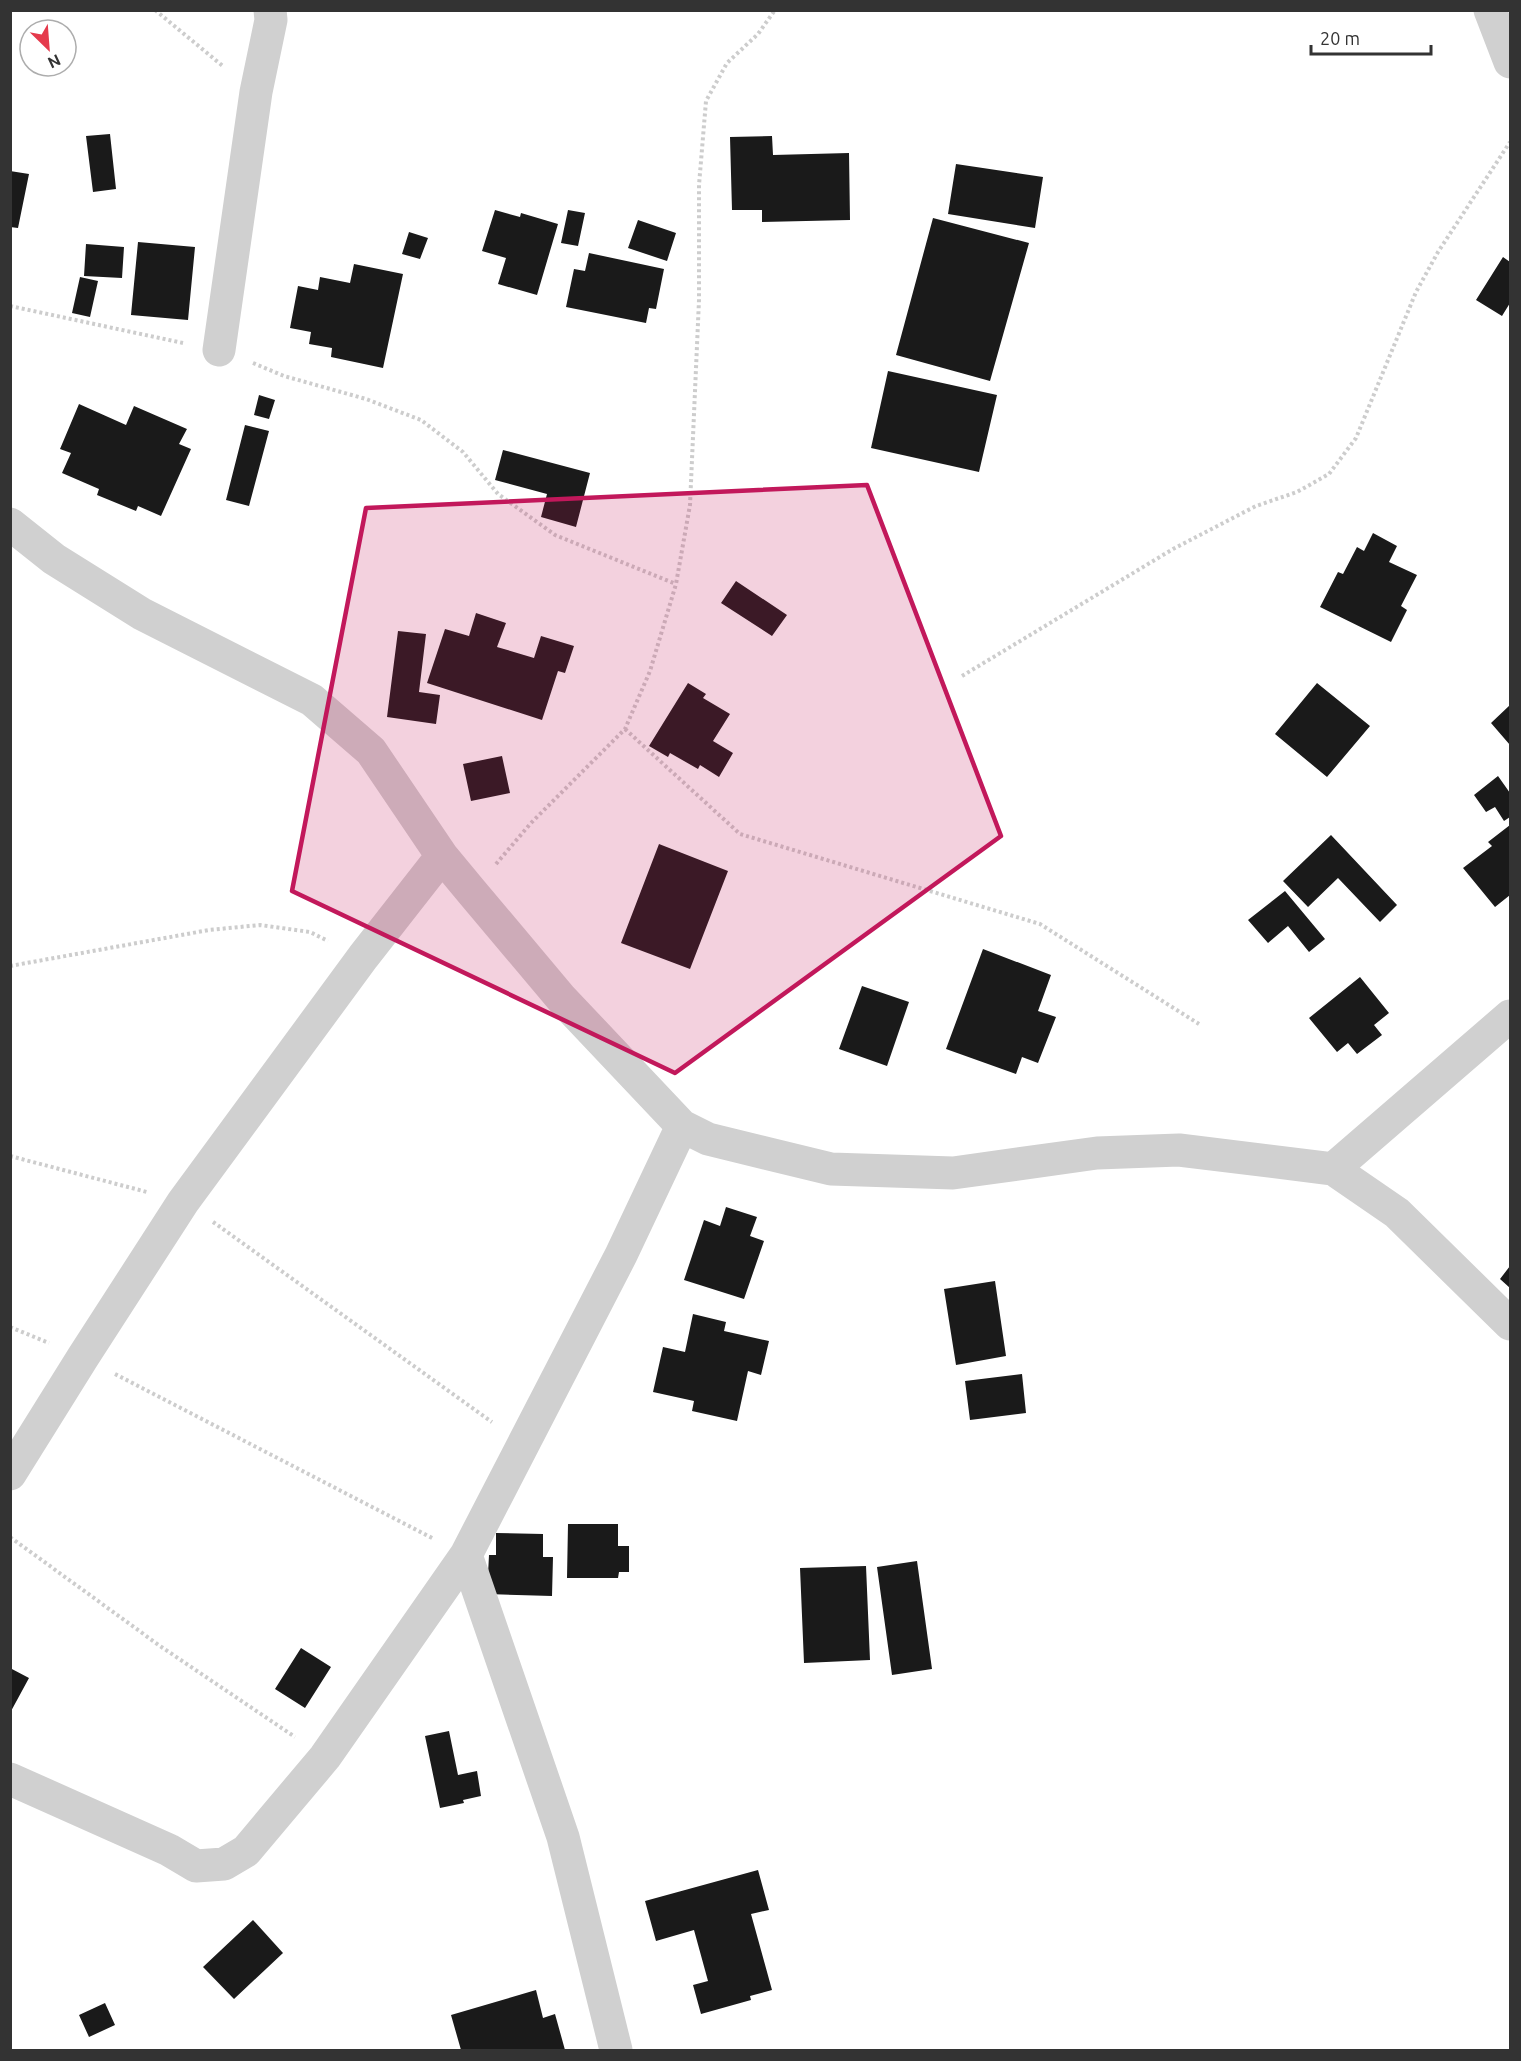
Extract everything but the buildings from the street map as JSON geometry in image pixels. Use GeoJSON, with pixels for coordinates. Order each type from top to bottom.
{"type":"FeatureCollection","features":[{"type":"Feature","properties":{"kind":"street"},"geometry":{"type":"LineString","coordinates":[[219,350],[256,92],[271,20],[270,10]]}},
{"type":"Feature","properties":{"kind":"street"},"geometry":{"type":"LineString","coordinates":[[1490,10],[1510,62]]}},
{"type":"Feature","properties":{"kind":"street"},"geometry":{"type":"LineString","coordinates":[[10,524],[54,559],[142,614],[312,700],[371,751],[442,856],[471,891],[561,998],[682,1126],[708,1139],[831,1169],[953,1173],[1096,1153],[1179,1150],[1333,1169],[1397,1213],[1510,1324]]}},
{"type":"Feature","properties":{"kind":"street"},"geometry":{"type":"LineString","coordinates":[[10,1474],[183,1202],[363,957],[442,856]]}},
{"type":"Feature","properties":{"kind":"street"},"geometry":{"type":"LineString","coordinates":[[1333,1169],[1510,1016]]}},
{"type":"Feature","properties":{"kind":"street"},"geometry":{"type":"LineString","coordinates":[[10,1779],[169,1850],[196,1866],[224,1864],[246,1851],[325,1757],[466,1556],[621,1255],[682,1126]]}},
{"type":"Feature","properties":{"kind":"street"},"geometry":{"type":"LineString","coordinates":[[466,1556],[563,1837],[616,2050]]}},
{"type":"Feature","properties":{"kind":"path"},"geometry":{"type":"LineString","coordinates":[[155,10],[256,92]]}},
{"type":"Feature","properties":{"kind":"path"},"geometry":{"type":"LineString","coordinates":[[471,891],[531,823],[626,729],[650,671],[676,584],[690,505],[699,300],[699,185],[706,101],[727,63],[758,34],[775,10]]}},
{"type":"Feature","properties":{"kind":"path"},"geometry":{"type":"LineString","coordinates":[[962,676],[1173,549],[1256,506],[1297,492],[1329,474],[1356,438],[1416,292],[1438,252],[1510,142]]}},
{"type":"Feature","properties":{"kind":"path"},"geometry":{"type":"LineString","coordinates":[[10,306],[219,350],[284,376],[366,399],[421,420],[463,452],[498,495],[555,535],[676,584]]}},
{"type":"Feature","properties":{"kind":"path"},"geometry":{"type":"LineString","coordinates":[[626,729],[740,834],[1040,924],[1199,1024]]}},
{"type":"Feature","properties":{"kind":"path"},"geometry":{"type":"LineString","coordinates":[[10,966],[209,930],[260,925],[310,932],[363,957]]}},
{"type":"Feature","properties":{"kind":"path"},"geometry":{"type":"LineString","coordinates":[[10,1156],[183,1202],[293,1278],[524,1446]]}},
{"type":"Feature","properties":{"kind":"path"},"geometry":{"type":"LineString","coordinates":[[83,1357],[466,1556]]}},
{"type":"Feature","properties":{"kind":"path"},"geometry":{"type":"LineString","coordinates":[[10,1537],[160,1646],[325,1757]]}},
{"type":"Feature","properties":{"kind":"highlighted area"},"geometry":{"type":"Polygon","coordinates":[[[867,485],[1001,836],[675,1073],[292,891],[366,508],[867,485]]]}}]}
